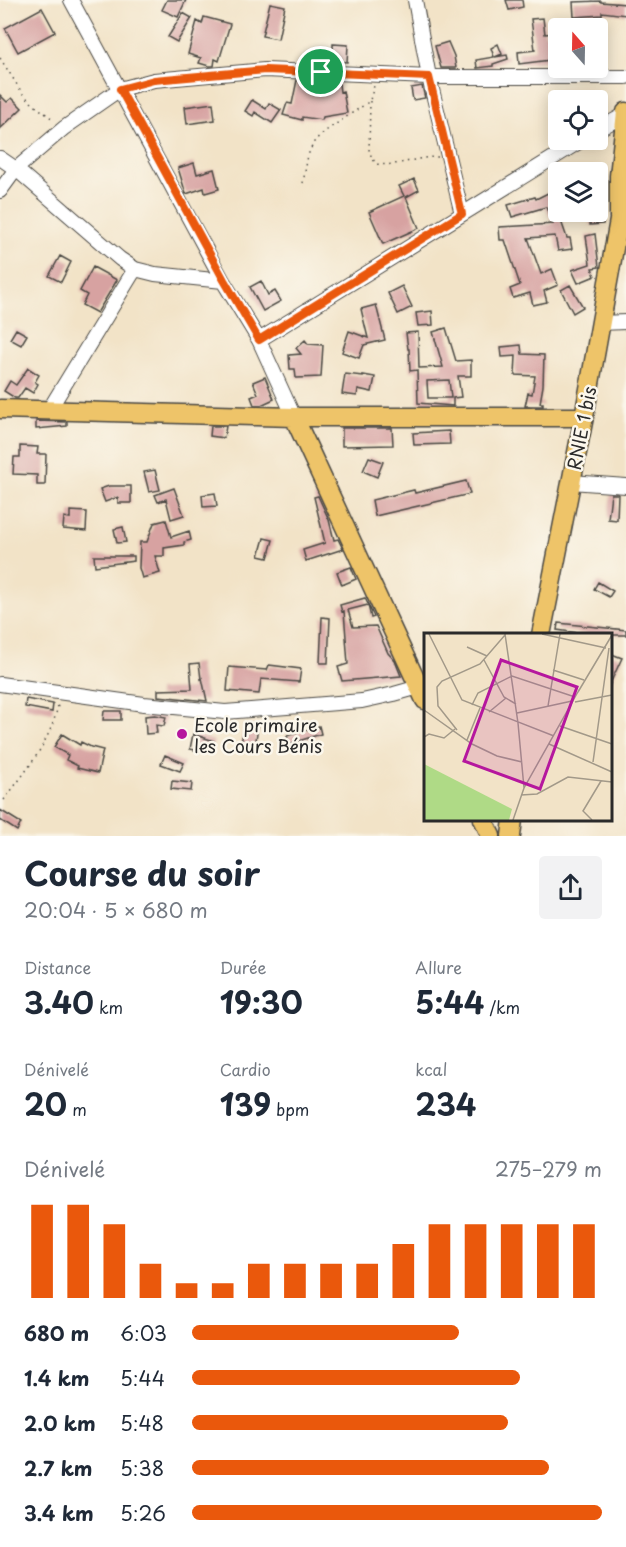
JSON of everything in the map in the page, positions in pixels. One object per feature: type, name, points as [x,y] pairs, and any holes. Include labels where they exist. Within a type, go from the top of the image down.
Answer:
[{"type":"main road","name":"RNIE 1 bis","points":[[541,633],[623,212],[618,191],[626,113]]},
{"type":"main road","points":[[0,409],[294,417],[584,417]]},
{"type":"main road","points":[[294,417],[422,693]]},
{"type":"main road","points":[[484,821],[491,836]]},
{"type":"main road","points":[[511,836],[513,821]]},
{"type":"street","points":[[71,0],[259,340],[294,417]]},
{"type":"street","points":[[415,0],[429,77],[462,214]]},
{"type":"street","points":[[0,191],[16,169],[64,128],[120,89],[154,80],[265,70],[429,77],[626,77]]},
{"type":"street","points":[[608,124],[626,113]]},
{"type":"street","points":[[259,340],[566,150]]},
{"type":"street","points":[[0,158],[16,169],[120,260],[135,269],[155,274],[224,280]]},
{"type":"street","points":[[49,410],[135,269]]},
{"type":"street","points":[[600,322],[626,322]]},
{"type":"street","points":[[571,482],[626,486]]},
{"type":"street","points":[[0,684],[225,712],[362,701],[394,694],[422,693]]},
{"type":"path","points":[[0,58],[17,86],[33,104],[64,128]]},
{"type":"path","points":[[377,74],[370,100],[369,152],[376,164],[400,164],[421,158],[437,158],[447,155]]},
{"type":"path","points":[[303,183],[308,155],[315,140],[358,111],[370,100]]},
{"type":"path","points":[[4,800],[36,757],[51,730],[61,693]]},
{"type":"building","points":[[167,0],[186,0],[178,17],[162,10]]},
{"type":"building","points":[[506,0],[522,0],[523,7],[509,10]]},
{"type":"building","points":[[601,1],[626,4],[626,15],[602,12],[602,15],[574,17],[573,2]]},
{"type":"building","points":[[270,3],[285,6],[278,39],[262,36]]},
{"type":"building","points":[[42,8],[55,32],[18,52],[5,28]]},
{"type":"building","points":[[183,13],[192,18],[177,42],[168,37]]},
{"type":"building","points":[[204,17],[230,24],[219,61],[215,59],[214,66],[199,63],[201,58],[188,54],[197,21],[202,24]]},
{"type":"building","points":[[543,18],[545,34],[548,34],[548,60],[519,64],[518,52],[535,50],[531,19]]},
{"type":"building","points":[[448,42],[456,68],[441,68],[435,46]]},
{"type":"building","points":[[333,44],[348,45],[347,62],[333,61]]},
{"type":"building","points":[[498,44],[502,54],[495,57],[507,55],[508,59],[493,64],[493,66],[477,68],[476,60],[494,57],[491,48]]},
{"type":"building","points":[[297,80],[336,82],[339,84],[340,92],[343,91],[347,113],[323,117],[322,120],[302,117],[302,120],[283,115],[287,103],[292,104]]},
{"type":"building","points":[[422,86],[425,98],[413,100],[411,88]]},
{"type":"building","points":[[0,95],[7,102],[12,98],[22,108],[0,129]]},
{"type":"building","points":[[252,100],[266,109],[269,103],[281,110],[272,123],[255,112],[253,116],[245,111]]},
{"type":"building","points":[[213,103],[215,120],[187,124],[185,107]]},
{"type":"building","points":[[194,163],[197,174],[214,169],[219,189],[205,193],[204,188],[186,194],[178,168]]},
{"type":"building","points":[[414,179],[419,190],[406,197],[419,228],[383,244],[369,212],[404,196],[399,186]]},
{"type":"building","points":[[548,193],[548,212],[546,207],[512,217],[508,205],[535,197],[536,199]]},
{"type":"building","points":[[552,222],[561,222],[567,238],[570,238],[572,249],[558,251],[555,236],[528,238],[541,274],[552,269],[558,285],[544,291],[547,302],[533,305],[530,293],[513,298],[510,289],[520,285],[505,240],[500,240],[499,227],[553,224]]},
{"type":"building","points":[[590,222],[603,222],[603,224],[590,225]]},
{"type":"building","points":[[595,234],[599,267],[592,268],[595,276],[578,283],[572,270],[590,264],[586,236]]},
{"type":"building","points":[[60,256],[71,262],[61,282],[49,276]]},
{"type":"building","points":[[93,267],[117,280],[97,313],[82,305],[87,295],[80,291]]},
{"type":"building","points":[[261,281],[268,295],[275,291],[281,301],[263,311],[250,287]]},
{"type":"building","points":[[570,285],[583,307],[573,313],[561,290]]},
{"type":"building","points":[[402,286],[412,307],[398,314],[388,293]]},
{"type":"building","points":[[376,305],[385,340],[364,345],[359,358],[342,352],[349,331],[368,338],[361,309]]},
{"type":"building","points":[[432,311],[433,325],[418,326],[416,313]]},
{"type":"building","points":[[446,328],[456,361],[471,360],[471,376],[458,376],[461,397],[453,398],[453,406],[418,403],[417,370],[410,371],[406,333],[418,332],[419,368],[443,367],[433,332]],"holes":[[[449,380],[451,398],[428,398],[427,381]]]},
{"type":"building","points":[[16,329],[27,335],[21,345],[10,339]]},
{"type":"building","points":[[305,340],[308,344],[323,345],[321,377],[296,378],[295,369],[290,369],[289,355],[301,354],[296,348]]},
{"type":"building","points":[[521,345],[522,354],[544,355],[540,403],[543,403],[543,406],[525,406],[528,393],[532,394],[535,376],[515,375],[516,356],[502,357],[501,347]]},
{"type":"building","points":[[28,368],[39,375],[35,382],[38,384],[33,393],[25,388],[18,398],[15,398],[4,391],[10,381],[16,385]]},
{"type":"building","points":[[345,374],[375,377],[372,392],[358,389],[357,396],[342,394]]},
{"type":"building","points":[[265,377],[274,399],[261,405],[254,405],[251,397],[258,394],[253,382]]},
{"type":"building","points":[[36,421],[67,422],[67,426],[36,429]]},
{"type":"building","points":[[211,426],[226,426],[224,438],[210,436]]},
{"type":"building","points":[[342,428],[392,428],[393,445],[342,446]]},
{"type":"building","points":[[449,431],[450,444],[414,445],[413,433]]},
{"type":"building","points":[[20,446],[38,447],[37,454],[46,454],[45,485],[37,485],[37,475],[13,474],[14,457],[20,457]]},
{"type":"building","points":[[369,457],[383,462],[377,477],[363,471]]},
{"type":"building","points":[[155,470],[160,490],[149,492],[144,472]]},
{"type":"building","points":[[466,481],[470,494],[375,516],[372,500]]},
{"type":"building","points":[[109,486],[131,486],[131,503],[118,503],[118,497],[105,502],[100,489]]},
{"type":"building","points":[[174,488],[184,515],[171,519],[166,499],[158,502],[155,495]]},
{"type":"building","points":[[215,493],[217,506],[203,507],[202,495]]},
{"type":"building","points":[[611,494],[618,494],[617,520],[608,519]]},
{"type":"building","points":[[318,496],[329,520],[334,540],[338,539],[343,549],[306,561],[303,550],[325,543],[314,497]]},
{"type":"building","points":[[70,511],[87,512],[86,531],[63,529],[64,517],[70,518]]},
{"type":"building","points":[[166,520],[171,537],[189,531],[191,540],[184,542],[184,545],[164,548],[164,556],[155,556],[160,573],[142,578],[139,568],[140,542],[147,542],[154,523]]},
{"type":"building","points":[[123,527],[126,542],[117,543],[114,529]]},
{"type":"building","points":[[264,538],[273,540],[268,558],[259,556]]},
{"type":"building","points":[[94,556],[134,556],[134,561],[95,566]]},
{"type":"building","points":[[351,567],[356,579],[342,585],[337,572]]},
{"type":"building","points":[[598,582],[613,591],[609,597],[594,589]]},
{"type":"building","points":[[365,598],[374,617],[371,618],[368,605],[348,610],[353,627],[376,626],[401,676],[342,681],[338,667],[348,664],[344,611],[342,612],[340,605]]},
{"type":"building","points":[[322,617],[330,618],[328,663],[320,663]]},
{"type":"building","points":[[558,623],[626,630],[626,635],[578,633],[557,630]]},
{"type":"building","points":[[611,654],[622,658],[611,682]]},
{"type":"building","points":[[199,663],[207,701],[158,696],[158,690],[192,689],[190,664]]},
{"type":"building","points":[[269,665],[301,669],[299,682],[261,679],[259,694],[227,691],[229,667],[267,670]]},
{"type":"building","points":[[26,699],[53,704],[52,712],[25,707]]},
{"type":"building","points":[[104,711],[121,711],[121,720],[103,720]]},
{"type":"building","points":[[145,716],[166,717],[164,726],[156,725],[157,733],[146,734]]},
{"type":"building","points":[[244,725],[258,726],[255,747],[241,745]]},
{"type":"building","points":[[319,726],[321,734],[289,744],[287,736]]},
{"type":"building","points":[[62,734],[80,745],[81,742],[103,750],[98,773],[77,768],[78,766],[66,760],[68,755],[54,747]]},
{"type":"building","points":[[193,734],[214,741],[211,749],[201,746],[200,751],[190,749]]},
{"type":"building","points":[[165,755],[184,763],[180,771],[161,764]]},
{"type":"building","points":[[172,781],[192,783],[191,791],[171,789]]},
{"type":"building","points":[[0,810],[21,823],[17,831],[0,820]]},
{"type":"place","name":"Ecole primaire les Cours Bénis","points":[[182,734]]},
{"type":"route","points":[[265,70],[321,72],[429,77],[462,214],[259,340],[120,89],[154,80],[265,70]]}]
